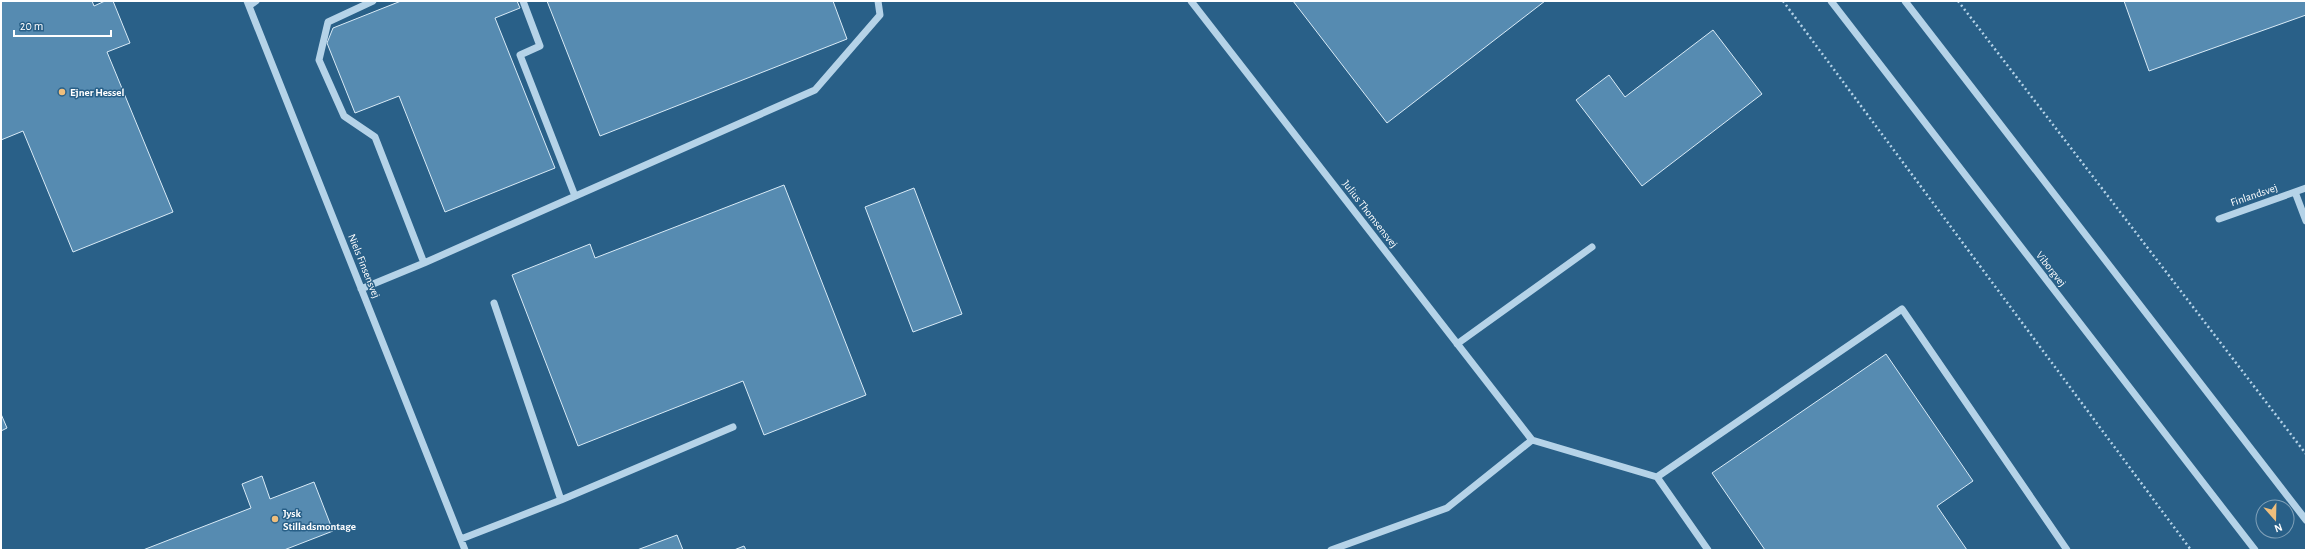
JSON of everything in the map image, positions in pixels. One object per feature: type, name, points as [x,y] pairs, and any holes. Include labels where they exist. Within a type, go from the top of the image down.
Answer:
[{"type":"street","points":[[248,3],[256,1]]},
{"type":"street","points":[[373,1],[328,22],[319,60],[344,116],[375,137],[424,263]]},
{"type":"street","points":[[523,1],[540,46],[520,55],[575,196]]},
{"type":"street","points":[[361,289],[424,263],[815,90],[880,15],[878,1]]},
{"type":"street","name":"Julius Thomsensvej","points":[[1191,1],[1532,440]]},
{"type":"street","name":"Viborgvej","points":[[1830,1],[2255,550]]},
{"type":"street","points":[[1905,1],[2306,520]]},
{"type":"street","name":"Niels Finsensvej","points":[[248,3],[465,550]]},
{"type":"street","name":"Finlandsvej","points":[[2219,219],[2306,188]]},
{"type":"street","name":"Finlandsvej","points":[[2295,192],[2306,221]]},
{"type":"street","points":[[1457,344],[1592,247]]},
{"type":"street","points":[[494,303],[560,500]]},
{"type":"street","points":[[1657,476],[1902,309],[2067,550]]},
{"type":"street","points":[[461,539],[560,500],[734,427]]},
{"type":"street","points":[[1331,550],[1447,508],[1532,440],[1657,476],[1708,550]]},
{"type":"path","points":[[1783,1],[2191,550]]},
{"type":"path","points":[[1958,1],[2306,454]]},
{"type":"building","name":"Ejner Hessel","points":[[1,1],[92,1],[94,6],[105,1],[113,1],[130,43],[107,52],[173,212],[73,252],[23,131],[1,140]]},
{"type":"building","points":[[401,1],[517,1],[520,8],[495,18],[555,168],[445,212],[399,96],[355,113],[327,43],[333,28]]},
{"type":"building","points":[[547,1],[833,1],[847,39],[600,136]]},
{"type":"building","points":[[1293,1],[1545,1],[1387,123]]},
{"type":"building","points":[[2124,1],[2306,1],[2306,15],[2149,71]]},
{"type":"building","points":[[1713,30],[1762,94],[1642,186],[1576,100],[1609,75],[1625,97]]},
{"type":"building","points":[[784,185],[866,395],[764,435],[743,381],[578,446],[512,275],[590,244],[595,258]]},
{"type":"building","points":[[914,188],[962,314],[913,332],[865,207]]},
{"type":"building","points":[[1886,354],[1973,481],[1937,506],[1967,550],[1765,550],[1712,473]]},
{"type":"building","points":[[1,414],[7,428],[1,431]]},
{"type":"building","name":"Jysk Stilladsmontage","points":[[262,476],[270,499],[314,482],[333,531],[284,550],[143,550],[251,508],[242,484]]},
{"type":"building","points":[[677,535],[683,550],[637,550]]},
{"type":"building","points":[[744,546],[746,550],[734,550]]},
{"type":"place","name":"Ejner Hessel","points":[[62,92]]},
{"type":"place","name":"Jysk Stilladsmontage","points":[[275,519]]}]
